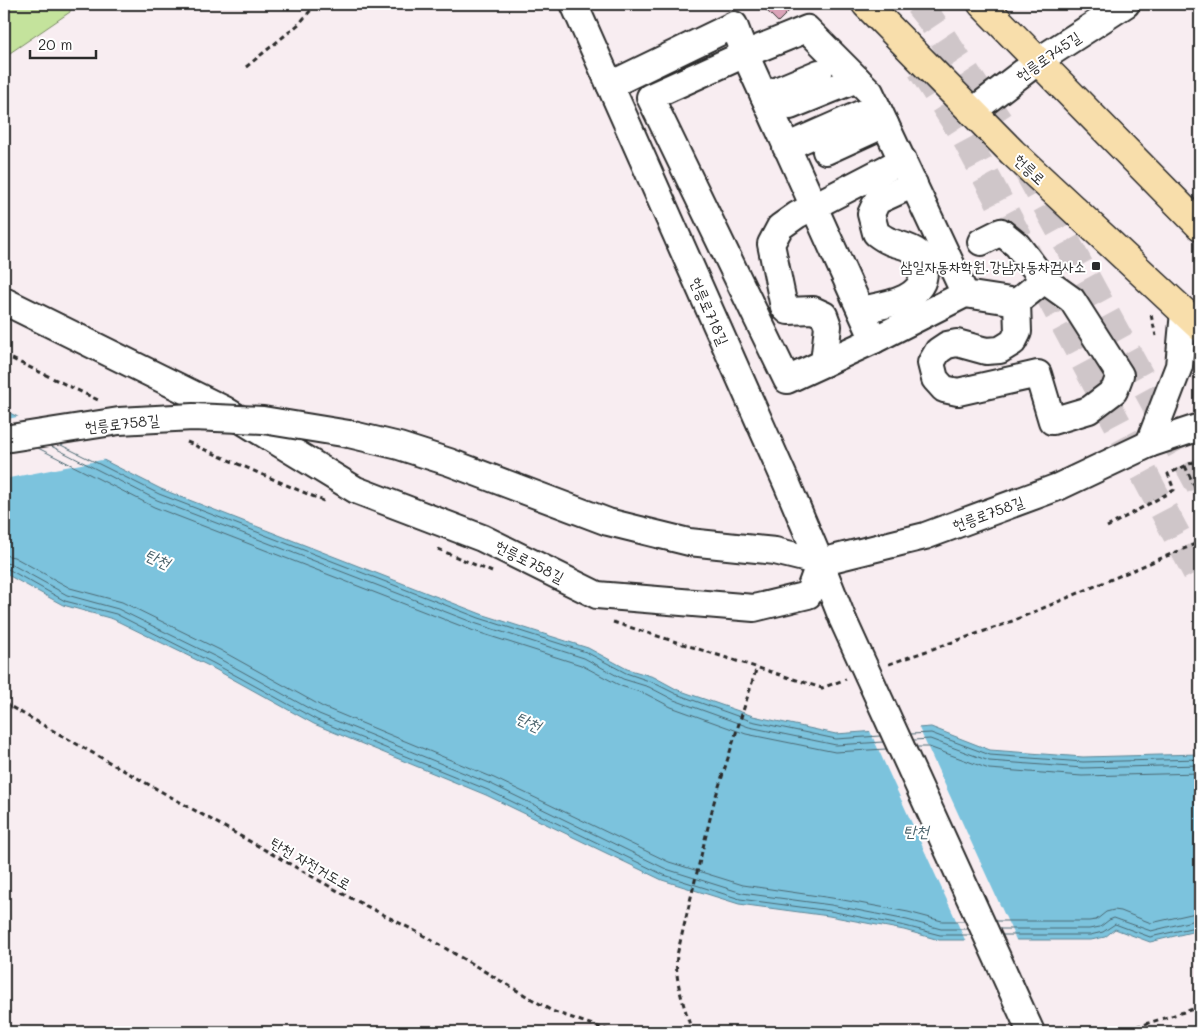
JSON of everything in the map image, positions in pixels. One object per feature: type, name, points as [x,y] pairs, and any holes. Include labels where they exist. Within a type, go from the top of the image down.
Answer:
[{"type":"main road","name":"헌릉로","points":[[866,4],[1012,152],[1192,320]]},
{"type":"main road","points":[[982,4],[1200,226]]},
{"type":"street","name":"헌릉로718길","points":[[574,4],[820,562],[843,620],[1031,1032]]},
{"type":"street","name":"헌릉로745길","points":[[973,111],[1038,61],[1126,4]]},
{"type":"street","points":[[610,85],[734,25],[786,147],[874,340]]},
{"type":"street","points":[[829,112],[870,92],[806,29],[650,97],[787,380],[874,340],[965,294],[1017,302],[1044,280]]},
{"type":"street","points":[[786,147],[829,112],[857,79]]},
{"type":"street","points":[[764,96],[829,112],[903,160],[965,294]]},
{"type":"street","points":[[824,363],[828,326],[824,316],[813,310],[788,311],[784,307],[771,244],[780,227],[797,215],[903,160]]},
{"type":"street","points":[[861,310],[902,300],[917,290],[924,279],[924,264],[918,254],[876,233],[871,214],[877,201],[914,184]]},
{"type":"street","points":[[981,242],[1001,232],[1017,245],[1044,280],[1072,300],[1120,375],[1114,391],[1089,410],[1052,421],[1038,374],[958,392],[944,389],[934,380],[931,363],[938,351],[947,345],[958,342],[986,351],[1000,350],[1013,342],[1018,332],[1017,302]]},
{"type":"street","name":"헌릉로758길","points":[[4,301],[226,410],[356,490],[482,538],[596,595],[754,608],[808,595],[820,562]]},
{"type":"street","points":[[1149,444],[1179,366],[1192,320]]},
{"type":"street","name":"헌릉로758길","points":[[4,439],[119,421],[193,418],[263,420],[349,434],[399,446],[449,462],[608,522],[689,542],[774,551],[820,562],[925,536],[1058,487],[1149,444],[1200,427]]},
{"type":"path","points":[[246,67],[299,24],[316,4]]},
{"type":"path","points":[[4,356],[100,401]]},
{"type":"path","points":[[180,439],[335,506]]},
{"type":"path","points":[[1107,527],[1174,490],[1168,474],[1200,459]]},
{"type":"path","points":[[1185,466],[1200,498]]},
{"type":"path","points":[[886,665],[1005,624],[1200,542]]},
{"type":"path","points":[[435,548],[499,575]]},
{"type":"path","points":[[608,620],[822,688],[850,678]]},
{"type":"path","points":[[692,1032],[677,981],[675,970],[676,955],[714,802],[757,667]]},
{"type":"path","name":"탄천 자전거도로","points":[[4,703],[345,895],[421,934],[552,1011],[612,1032]]},
{"type":"path","points":[[1119,1032],[1200,1007]]},
{"type":"green space","points":[[4,4],[70,4],[70,12],[4,57]]},
{"type":"water","name":"탄천","points":[[4,410],[161,489],[481,614],[588,648],[627,669],[654,677],[678,690],[753,716],[836,734],[931,727],[990,750],[1083,757],[1200,754],[1200,930],[1150,942],[1115,929],[1105,937],[1091,940],[939,940],[904,930],[829,916],[739,904],[662,880],[486,795],[314,724],[211,667],[113,619],[63,605],[4,573]]},
{"type":"pier","points":[[21,416],[107,459],[4,479],[4,420]]},
{"type":"pier","points":[[918,726],[1017,942],[966,942],[869,729]]},
{"type":"building","points":[[760,4],[796,4],[778,22]]},
{"type":"tunnel","points":[[918,4],[999,122]]},
{"type":"tunnel","points":[[921,69],[965,137],[1200,579]]},
{"type":"tunnel","points":[[1026,168],[1200,486]]},
{"type":"place","name":"삼일자동차학원.강남자동차검사소","points":[[1096,266]]}]
